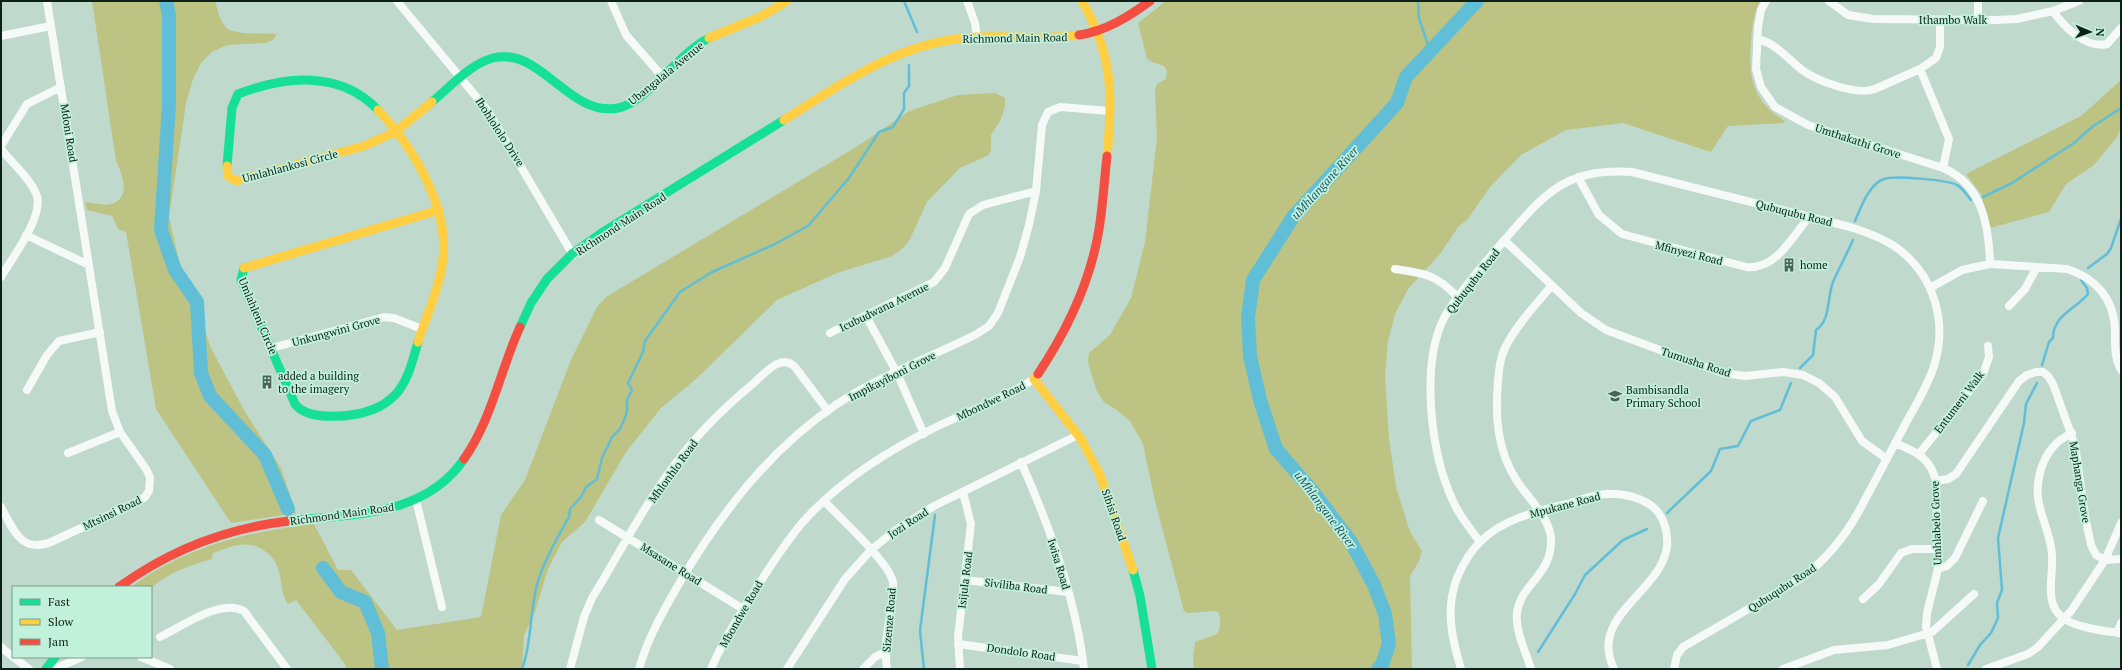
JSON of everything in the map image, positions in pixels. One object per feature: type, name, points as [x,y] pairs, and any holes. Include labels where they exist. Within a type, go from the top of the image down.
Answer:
[{"type":"street","name":"Mdoni Road","points":[[47,1],[89,265]]},
{"type":"street","name":"Ibohlololo Drive","points":[[397,1],[488,111],[573,255]]},
{"type":"street","points":[[611,1],[626,35],[662,75]]},
{"type":"street","name":"Ubangalala Avenue","points":[[461,77],[484,61],[493,58],[510,57],[519,59],[538,69],[585,104],[608,110],[629,104],[705,40],[762,16],[787,1]]},
{"type":"street","points":[[968,1],[975,23],[977,37]]},
{"type":"street","name":"Mbondwe Road","points":[[711,669],[743,609],[789,540],[824,501],[863,470],[924,434],[1002,397],[1034,379],[1051,354],[1089,268],[1096,244],[1101,217],[1110,111],[1110,77],[1106,57],[1097,32],[1082,1]]},
{"type":"street","name":"Richmond Main Road","points":[[120,586],[144,569],[174,553],[233,530],[275,522],[366,513],[392,508],[416,500],[447,480],[465,461],[484,423],[512,347],[530,306],[548,278],[573,255],[602,234],[885,59],[903,52],[940,42],[977,37],[1075,38],[1097,32],[1129,17],[1150,1]]},
{"type":"street","name":"Umthakathi Grove","points":[[1766,1],[1759,19],[1756,61],[1758,80],[1765,95],[1781,112],[1808,125],[1943,168],[1964,179],[1977,198],[1989,248],[1990,264]]},
{"type":"street","name":"Ithambo Walk","points":[[1829,1],[1848,15],[1879,20],[2018,19],[2053,11],[2061,4],[2079,1]]},
{"type":"street","points":[[1978,1],[1978,20]]},
{"type":"street","points":[[2053,11],[2065,26],[2095,45],[2107,44],[2121,28]]},
{"type":"street","points":[[1757,39],[1770,44],[1808,73],[1855,91],[1870,91],[1920,69],[1938,56],[1940,42],[1940,20]]},
{"type":"street","points":[[1,36],[51,26]]},
{"type":"street","points":[[1920,69],[1949,139],[1943,168]]},
{"type":"street","name":"Umlahlankosi Circle","points":[[395,132],[370,101],[339,85],[314,79],[281,81],[241,93],[236,97],[232,108],[227,172],[231,178],[240,181],[364,146],[395,132],[461,77]]},
{"type":"street","points":[[1,146],[27,104],[61,87]]},
{"type":"street","name":"Impikayiboni Grove","points":[[639,669],[644,652],[657,622],[685,573],[732,504],[755,474],[787,443],[828,411],[863,389],[975,335],[984,330],[993,320],[1020,257],[1029,225],[1036,192],[1042,125],[1048,112],[1060,107],[1110,111]]},
{"type":"street","name":"Umlahleni Circle","points":[[395,132],[412,155],[426,180],[439,210],[444,240],[442,269],[436,294],[422,329],[408,372],[397,394],[380,408],[358,414],[307,414],[298,411],[272,348],[240,280],[242,268],[439,210]]},
{"type":"street","points":[[1,149],[33,188],[37,196],[38,211],[26,235],[1,277]]},
{"type":"street","name":"Qubuqubu Road","points":[[1480,542],[1460,515],[1447,488],[1437,452],[1431,419],[1431,390],[1436,342],[1445,318],[1458,298],[1504,240],[1545,196],[1564,183],[1578,177],[1603,171],[1632,172],[1863,231],[1890,243],[1914,263],[1930,288],[1936,302],[1940,320],[1938,346],[1935,365],[1929,380],[1852,525],[1817,566],[1787,587],[1683,647],[1677,655],[1674,669]]},
{"type":"street","name":"Mfinyezi Road","points":[[1578,177],[1599,215],[1622,234],[1746,267],[1761,266],[1772,260],[1809,217]]},
{"type":"street","name":"Icubudwana Avenue","points":[[830,333],[927,286],[938,278],[945,268],[962,226],[973,211],[983,206],[1036,192]]},
{"type":"street","points":[[26,235],[89,265]]},
{"type":"street","name":"Tumusha Road","points":[[1504,240],[1551,286],[1590,320],[1606,330],[1711,369],[1729,374],[1745,376],[1784,372],[1803,375],[1814,381],[1835,397],[1862,441],[1887,459]]},
{"type":"street","points":[[1930,288],[1962,270],[1990,264],[2067,269],[2077,272],[2100,288],[2113,311],[2116,355],[2121,370]]},
{"type":"street","name":"Mtsinsi Road","points":[[1,507],[20,539],[28,543],[39,545],[51,542],[137,502],[149,491],[150,477],[120,432],[112,411],[89,265]]},
{"type":"street","points":[[2009,306],[2025,290],[2037,267]]},
{"type":"street","points":[[1395,269],[1431,275],[1450,288],[1458,298]]},
{"type":"street","points":[[1531,669],[1518,627],[1517,613],[1524,595],[1541,574],[1549,558],[1551,543],[1549,529],[1538,511],[1515,480],[1502,448],[1497,420],[1497,392],[1500,365],[1505,348],[1516,329],[1551,286]]},
{"type":"street","points":[[866,316],[897,373],[924,434]]},
{"type":"street","name":"Unkungwini Grove","points":[[272,348],[384,317],[394,318],[422,329]]},
{"type":"street","points":[[27,390],[47,355],[59,341],[100,332]]},
{"type":"street","name":"Entumeni Walk","points":[[1919,454],[1982,374],[1989,357],[1988,346]]},
{"type":"street","name":"Mhlonhlo Road","points":[[570,669],[587,608],[628,537],[665,477],[690,445],[730,402],[778,364],[787,362],[792,365],[828,411]]},
{"type":"street","name":"Maphanga Grove","points":[[1936,481],[1948,479],[1956,474],[2013,387],[2027,375],[2036,372],[2043,372],[2048,376],[2072,433],[2091,545],[2096,555],[2105,560]]},
{"type":"street","name":"Sibisi Road","points":[[1034,379],[1078,435],[1100,475],[1131,564],[1143,612],[1152,669]]},
{"type":"street","points":[[68,453],[120,432]]},
{"type":"street","points":[[2072,433],[2056,443],[2048,452],[2037,489],[2039,507],[2052,550],[2051,594],[2057,612],[2063,619],[2097,631],[2119,633],[2121,623]]},
{"type":"street","name":"Jozi Road","points":[[787,669],[845,580],[871,550],[893,532],[916,516],[1078,435]]},
{"type":"street","name":"Umhlabelo Grove","points":[[1895,443],[1919,454],[1932,469],[1936,481],[1938,569],[1927,613],[1926,634],[1938,669]]},
{"type":"street","name":"Iwisa Road","points":[[1022,462],[1044,516],[1068,592],[1084,665]]},
{"type":"street","name":"Isijula Road","points":[[960,669],[958,644],[971,524],[963,492]]},
{"type":"street","name":"Mpukane Road","points":[[1461,669],[1451,628],[1452,599],[1457,577],[1480,542],[1498,529],[1538,511],[1596,496],[1616,494],[1642,501],[1658,512],[1665,524],[1667,532],[1666,553],[1658,571],[1614,622],[1608,649],[1614,669]]},
{"type":"street","points":[[416,500],[442,607]]},
{"type":"street","name":"Sizenze Road","points":[[824,501],[888,568],[893,583],[885,652],[887,669]]},
{"type":"street","points":[[1938,569],[1948,566],[1955,558],[1983,501]]},
{"type":"street","name":"Msasane Road","points":[[599,520],[743,609]]},
{"type":"street","points":[[1986,669],[2028,654],[2038,647],[2079,601],[2105,560],[2121,523]]},
{"type":"street","points":[[1863,599],[1879,584],[1901,553],[1912,549],[1938,549]]},
{"type":"street","points":[[2105,560],[2121,559]]},
{"type":"street","name":"Siviliba Road","points":[[964,580],[1068,592]]},
{"type":"street","points":[[1783,669],[1834,650],[1888,645],[1926,634],[1935,630],[1974,594]]},
{"type":"street","points":[[160,637],[210,612],[225,607],[238,608],[244,611],[287,669]]},
{"type":"street","name":"Dondolo Road","points":[[958,644],[1084,665]]},
{"type":"street","points":[[1,647],[12,656]]},
{"type":"street","points":[[863,669],[875,658],[885,652]]},
{"type":"street","points":[[14,658],[29,669]]},
{"type":"street","points":[[46,669],[54,658]]},
{"type":"street","points":[[54,669],[80,658]]},
{"type":"street","points":[[144,658],[170,669]]},
{"type":"green space","points":[[92,1],[215,1],[221,20],[228,29],[244,33],[277,34],[273,40],[266,43],[227,45],[212,52],[201,63],[193,79],[186,103],[169,217],[178,257],[211,348],[245,412],[281,468],[296,513],[231,523],[156,409],[126,232],[118,229],[112,216],[87,210],[85,202],[105,205],[111,204],[121,197],[124,185],[121,172],[116,161]]},
{"type":"green space","points":[[1166,1],[1760,1],[1754,16],[1752,32],[1750,55],[1752,78],[1759,97],[1774,114],[1785,121],[1783,123],[1728,126],[1711,152],[1623,123],[1566,130],[1521,155],[1490,187],[1467,220],[1459,226],[1440,254],[1408,289],[1395,314],[1388,341],[1385,376],[1389,439],[1396,487],[1410,532],[1422,551],[1419,561],[1410,576],[1412,669],[1194,669],[1193,658],[1195,642],[1217,634],[1220,626],[1219,614],[1218,612],[1214,611],[1188,613],[1184,611],[1155,501],[1143,444],[1130,421],[1117,410],[1104,402],[1101,398],[1096,389],[1088,362],[1089,353],[1110,335],[1131,298],[1145,242],[1157,138],[1155,90],[1157,84],[1166,79],[1167,71],[1164,66],[1147,59],[1138,23]]},
{"type":"green space","points":[[2121,80],[2121,127],[2117,137],[2094,165],[2066,184],[2049,212],[1990,228],[1981,194],[1966,174],[2081,116]]},
{"type":"green space","points":[[995,93],[1005,98],[1005,107],[1000,121],[991,135],[991,150],[989,155],[960,168],[927,202],[910,239],[903,248],[892,256],[837,273],[777,300],[696,379],[661,408],[626,452],[585,522],[562,542],[548,569],[535,612],[524,635],[522,669],[347,669],[345,664],[296,600],[288,604],[285,599],[279,572],[274,560],[259,547],[252,545],[226,548],[213,553],[212,559],[171,574],[152,588],[152,586],[132,586],[174,561],[218,543],[265,531],[314,524],[338,570],[351,570],[397,630],[481,617],[501,515],[525,480],[571,360],[597,307],[606,297],[861,144],[909,111],[958,95]]},
{"type":"waterway","points":[[166,1],[169,15],[169,104],[161,230],[175,270],[197,302],[201,373],[210,396],[265,455],[288,509]]},
{"type":"waterway","points":[[904,1],[917,32]]},
{"type":"waterway","points":[[1418,1],[1419,18],[1430,51],[1424,58]]},
{"type":"waterway","name":"uMhlangane River","points":[[1378,669],[1382,665],[1389,644],[1385,614],[1374,585],[1351,542],[1310,488],[1276,449],[1260,400],[1250,356],[1248,318],[1253,280],[1293,217],[1397,103],[1406,77],[1477,1]]},
{"type":"waterway","points":[[522,669],[528,647],[534,600],[539,578],[552,547],[569,517],[570,509],[581,497],[586,487],[597,479],[602,458],[612,437],[620,429],[625,418],[627,411],[627,400],[632,390],[628,383],[643,352],[645,341],[680,292],[712,272],[773,245],[808,226],[849,178],[879,132],[893,127],[904,109],[904,93],[909,86],[909,65]]},
{"type":"waterway","points":[[1983,197],[2012,183],[2074,143],[2092,127],[2121,108]]},
{"type":"waterway","points":[[1855,221],[1870,191],[1884,179],[1898,178],[1943,181],[1957,185],[1971,200]]},
{"type":"waterway","points":[[2088,268],[2107,254],[2111,248],[2121,219]]},
{"type":"waterway","points":[[1800,368],[1813,355],[1816,330],[1821,326],[1824,320],[1833,282],[1853,240]]},
{"type":"waterway","points":[[2042,365],[2049,342],[2053,338],[2054,330],[2057,324],[2066,313],[2088,294],[2087,288],[2081,280]]},
{"type":"waterway","points":[[1667,513],[1711,471],[1720,449],[1738,446],[1751,421],[1780,410],[1791,383]]},
{"type":"waterway","points":[[1968,665],[1980,645],[1991,633],[1998,618],[1997,603],[2002,590],[1998,538],[2024,423],[2026,404],[2037,383]]},
{"type":"waterway","points":[[924,669],[920,631],[935,515]]},
{"type":"waterway","points":[[1538,652],[1575,594],[1585,575],[1623,540],[1647,529]]},
{"type":"waterway","points":[[323,568],[341,592],[365,602],[378,633],[382,669]]},
{"type":"traffic: fast","points":[[432,102],[476,65],[493,58],[510,57],[526,62],[584,102],[600,108],[618,108],[629,104],[640,97],[687,53],[698,44],[709,38]]},
{"type":"traffic: fast","points":[[227,166],[232,108],[238,94],[274,83],[311,80],[347,88],[363,97],[378,110]]},
{"type":"traffic: fast","points":[[520,327],[531,303],[547,279],[572,254],[603,232],[784,120]]},
{"type":"traffic: fast","points":[[244,268],[241,280],[295,404],[301,410],[310,414],[321,416],[344,416],[366,412],[385,403],[400,390],[410,370],[418,342]]},
{"type":"traffic: fast","points":[[289,521],[361,514],[408,502],[429,492],[448,478],[464,459]]},
{"type":"traffic: fast","points":[[1133,570],[1140,596],[1152,669]]},
{"type":"traffic: fast","points":[[46,669],[54,658]]},
{"type":"traffic: slow","points":[[709,38],[762,16],[787,1]]},
{"type":"traffic: slow","points":[[1082,1],[1100,40],[1108,76],[1110,114],[1107,156]]},
{"type":"traffic: slow","points":[[784,120],[826,93],[870,68],[915,49],[939,42],[978,37],[1065,37],[1079,35]]},
{"type":"traffic: slow","points":[[227,166],[228,176],[236,181],[364,146],[395,132],[432,102]]},
{"type":"traffic: slow","points":[[378,110],[405,143],[417,162],[436,202],[441,224],[444,245],[442,266],[435,295],[418,342]]},
{"type":"traffic: slow","points":[[244,268],[439,210]]},
{"type":"traffic: slow","points":[[1038,374],[1034,379],[1081,439],[1100,475],[1133,570]]},
{"type":"traffic: jam","points":[[1079,35],[1108,27],[1150,1]]},
{"type":"traffic: jam","points":[[1038,374],[1067,324],[1089,271],[1100,225],[1107,156]]},
{"type":"traffic: jam","points":[[464,459],[482,428],[520,327]]},
{"type":"traffic: jam","points":[[120,586],[158,562],[200,543],[243,529],[289,521]]},
{"type":"place","name":"home","points":[[1789,265]]},
{"type":"place","name":"added a building to the imagery","points":[[267,382]]},
{"type":"place","name":"Bambisandla Primary School","points":[[1615,396]]}]
